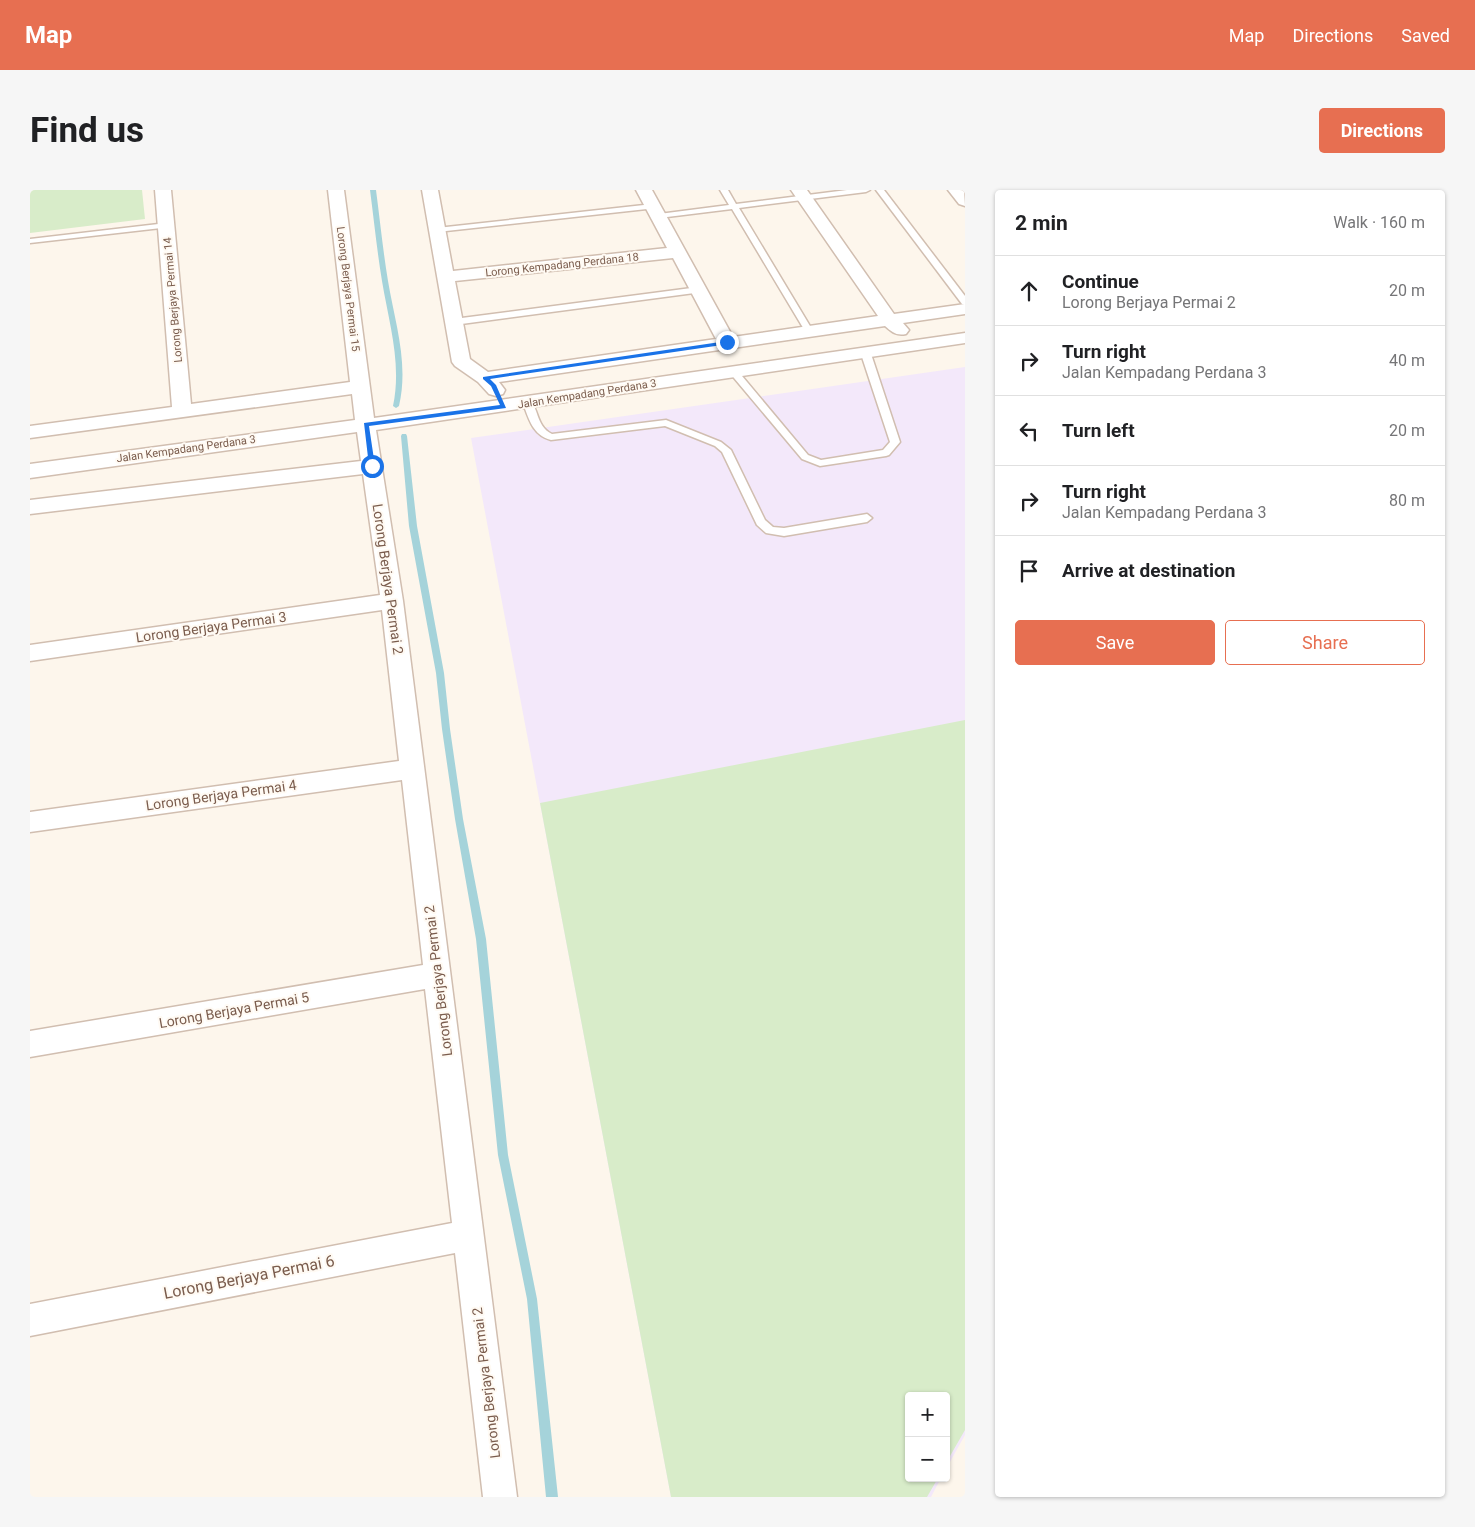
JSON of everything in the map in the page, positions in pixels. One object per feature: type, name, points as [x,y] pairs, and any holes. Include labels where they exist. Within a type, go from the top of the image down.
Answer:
[{"type":"street","name":"Lorong Berjaya Permai 14","points":[[163,190],[182,411]]},
{"type":"street","name":"Lorong Berjaya Permai 15","points":[[336,190],[366,425]]},
{"type":"street","points":[[431,190],[461,362],[489,382],[504,406]]},
{"type":"street","points":[[644,190],[727,342]]},
{"type":"street","points":[[956,190],[965,201]]},
{"type":"street","points":[[802,194],[889,320],[904,333],[924,344]]},
{"type":"street","name":"Lorong Kempadang Perdana 18","points":[[446,277],[678,252]]},
{"type":"street","points":[[489,382],[727,342],[965,309]]},
{"type":"street","name":"Jalan Kempadang Perdana 3","points":[[30,471],[528,403],[965,338]]},
{"type":"street","points":[[30,432],[360,387]]},
{"type":"street","name":"Lorong Berjaya Permai 2","points":[[366,425],[392,601],[500,1497]]},
{"type":"street","points":[[30,507],[372,466]]},
{"type":"street","name":"Lorong Berjaya Permai 3","points":[[30,653],[392,601]]},
{"type":"street","name":"Lorong Berjaya Permai 4","points":[[30,822],[412,769]]},
{"type":"street","name":"Lorong Berjaya Permai 5","points":[[30,1044],[437,975]]},
{"type":"street","name":"Lorong Berjaya Permai 6","points":[[30,1320],[468,1235]]},
{"type":"lane","points":[[724,190],[809,331]]},
{"type":"lane","points":[[437,230],[656,211],[735,207],[802,194],[866,190]]},
{"type":"lane","points":[[880,190],[965,302]]},
{"type":"lane","points":[[30,241],[167,225]]},
{"type":"lane","points":[[454,322],[699,290]]},
{"type":"lane","points":[[734,372],[805,457],[820,463],[886,453],[895,442],[866,354]]},
{"type":"lane","points":[[528,403],[540,433],[551,437],[666,423],[718,444],[726,450],[761,522],[770,530],[784,532],[867,518]]},
{"type":"shaded area","points":[[965,367],[965,1435],[950,1462],[950,1392],[905,1392],[905,1482],[939,1482],[931,1497],[671,1497],[471,438]]},
{"type":"green space","points":[[30,190],[142,190],[145,219],[30,233]]},
{"type":"green space","points":[[965,720],[965,1430],[950,1456],[950,1392],[905,1392],[905,1482],[936,1482],[927,1497],[671,1497],[540,803]]},
{"type":"waterway","points":[[373,190],[383,270],[399,360],[399,392],[396,406]]},
{"type":"waterway","points":[[404,436],[413,526],[440,673],[459,819],[481,939],[503,1155],[532,1299],[552,1497]]},
{"type":"route","points":[[372,466],[366,425],[504,406],[493,385],[485,378],[727,342]]}]
